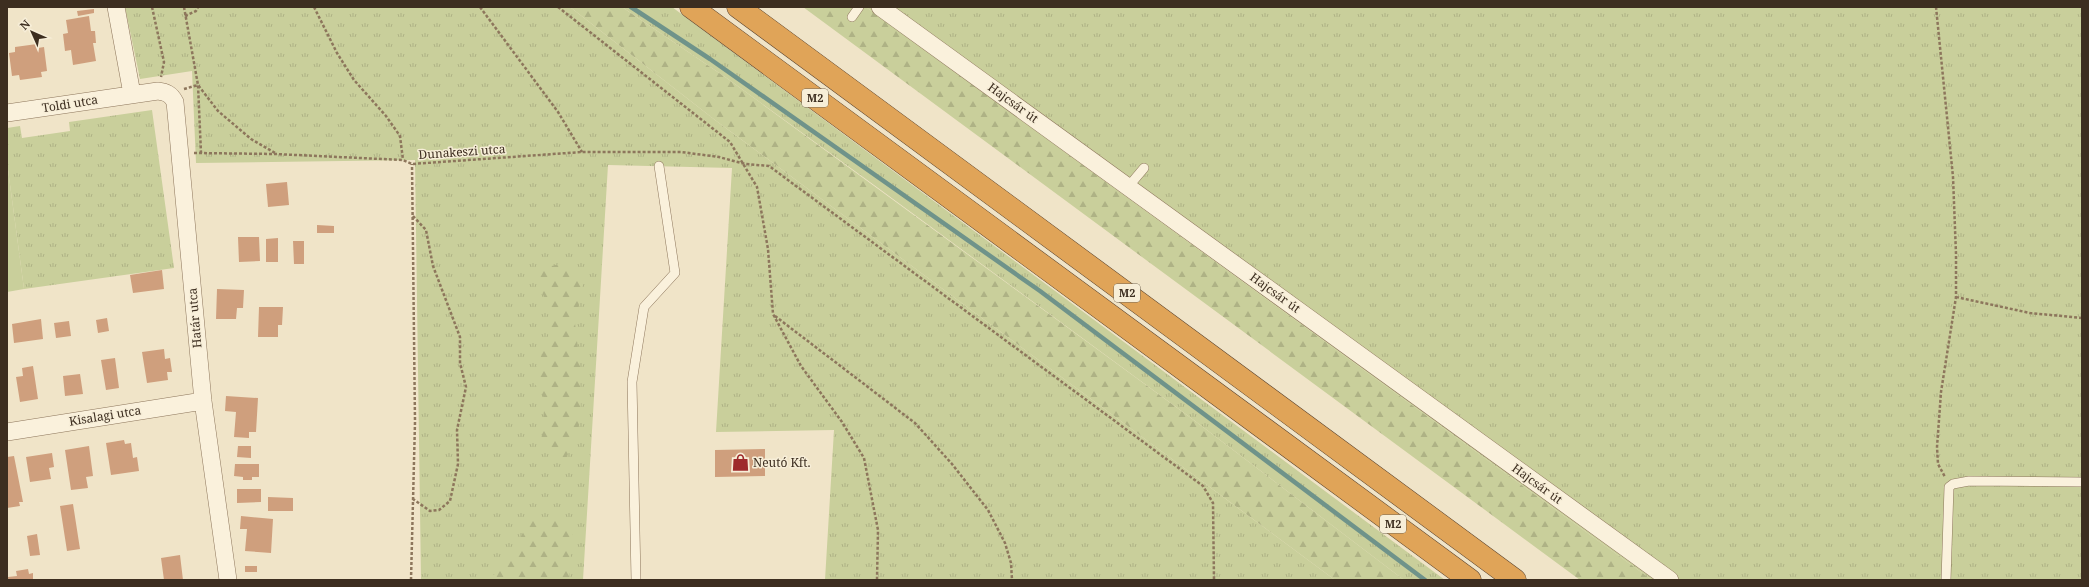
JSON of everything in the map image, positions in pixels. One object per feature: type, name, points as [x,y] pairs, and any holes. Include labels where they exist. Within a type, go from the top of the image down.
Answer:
[{"type":"highway","name":"M2","points":[[691,7],[1470,580]]},
{"type":"highway","name":"M2","points":[[738,7],[1515,580]]},
{"type":"street","points":[[116,7],[132,94],[158,91]]},
{"type":"street","name":"Hajcsár út","points":[[880,7],[1670,580]]},
{"type":"street","name":"Határ utca","points":[[158,91],[165,92],[172,97],[175,102],[203,401],[228,580]]},
{"type":"street","name":"Toldi utca","points":[[7,113],[132,94]]},
{"type":"street","name":"Kisalagi utca","points":[[7,432],[203,401]]},
{"type":"lane","points":[[852,17],[859,7]]},
{"type":"lane","points":[[636,580],[632,382],[644,308],[675,274],[659,166]]},
{"type":"lane","points":[[1128,187],[1144,168]]},
{"type":"lane","points":[[1946,580],[1949,487],[1952,484],[1969,481],[2082,482]]},
{"type":"path","points":[[152,7],[164,62],[158,91]]},
{"type":"path","points":[[184,7],[198,85],[201,153]]},
{"type":"path","points":[[185,16],[196,11],[198,7]]},
{"type":"path","points":[[314,7],[337,53],[354,80],[386,116],[400,136],[403,160]]},
{"type":"path","points":[[480,7],[558,112],[582,152]]},
{"type":"path","points":[[558,7],[730,142],[745,164],[756,187],[761,210],[768,249],[773,314],[801,366],[842,422],[864,458],[878,530],[877,580]]},
{"type":"path","points":[[1936,7],[1953,177],[1956,298],[1941,392],[1937,447],[1938,464],[1949,487]]},
{"type":"path","points":[[198,85],[218,111],[251,139],[275,154]]},
{"type":"path","name":"Dunakeszi utca","points":[[180,153],[275,154],[403,160],[412,164],[582,152],[681,152],[719,157],[745,164],[769,166],[1202,486],[1213,503],[1214,580]]},
{"type":"path","points":[[410,580],[415,422],[412,164]]},
{"type":"path","points":[[413,216],[426,230],[433,266],[460,337],[460,363],[466,387],[458,430],[458,464],[450,501],[439,510],[430,511],[413,498]]},
{"type":"path","points":[[1956,298],[2030,313],[2082,318]]},
{"type":"path","points":[[773,314],[915,422],[952,464],[988,510],[1004,543],[1011,563],[1012,580]]},
{"type":"green space","points":[[125,7],[570,7],[715,120],[1335,580],[825,580],[834,430],[716,432],[732,168],[608,165],[583,580],[421,580],[415,160],[196,163],[192,71],[140,79]]},
{"type":"green space","points":[[570,7],[622,7],[728,79],[1191,418],[1404,580],[1335,580],[715,120]]},
{"type":"green space","points":[[622,7],[672,7],[1445,580],[1404,580],[1191,418],[874,185],[728,79]]},
{"type":"green space","points":[[803,7],[866,7],[1652,580],[1580,580]]},
{"type":"green space","points":[[866,7],[2082,7],[2082,580],[1652,580]]},
{"type":"green space","points":[[152,110],[174,268],[24,289],[7,162],[7,128],[20,126],[22,138],[70,131],[69,122]]},
{"type":"green space","points":[[7,162],[24,289],[7,292]]},
{"type":"green space","points":[[568,262],[584,279],[575,323],[580,366],[581,420],[566,459],[547,453],[541,444],[545,399],[535,385],[536,367],[548,340],[549,322],[548,304],[540,289],[538,277],[543,268]]},
{"type":"green space","points":[[530,518],[564,518],[573,529],[569,580],[492,580],[498,565],[516,547]]},
{"type":"building","points":[[94,9],[94,13],[78,16],[77,11]]},
{"type":"building","points":[[89,16],[91,31],[95,31],[96,43],[93,43],[96,61],[73,65],[71,50],[65,51],[63,34],[68,33],[66,20]]},
{"type":"building","points":[[37,44],[38,48],[44,47],[47,71],[41,72],[42,77],[20,80],[19,75],[12,76],[9,53],[15,52],[15,47]]},
{"type":"building","points":[[287,182],[289,205],[268,207],[266,184]]},
{"type":"building","points":[[317,225],[334,226],[334,233],[317,233]]},
{"type":"building","points":[[238,237],[259,237],[260,261],[239,262]]},
{"type":"building","points":[[278,238],[278,262],[266,262],[266,239]]},
{"type":"building","points":[[293,241],[304,241],[304,264],[294,264]]},
{"type":"building","points":[[162,270],[164,289],[133,293],[130,275]]},
{"type":"building","points":[[217,289],[244,290],[243,308],[237,308],[236,319],[216,319]]},
{"type":"building","points":[[259,307],[283,307],[282,325],[278,325],[278,337],[258,337]]},
{"type":"building","points":[[107,318],[109,331],[98,333],[96,320]]},
{"type":"building","points":[[41,319],[43,339],[14,343],[12,324]]},
{"type":"building","points":[[69,321],[71,336],[56,338],[54,323]]},
{"type":"building","points":[[164,349],[165,359],[170,358],[172,372],[167,372],[168,380],[147,383],[142,352]]},
{"type":"building","points":[[115,358],[119,388],[106,390],[101,360]]},
{"type":"building","points":[[33,366],[38,399],[20,402],[16,377],[23,376],[22,368]]},
{"type":"building","points":[[80,374],[83,394],[65,396],[63,376]]},
{"type":"building","points":[[226,396],[258,398],[256,432],[249,432],[249,438],[234,437],[236,412],[225,411]]},
{"type":"building","points":[[124,440],[125,444],[131,443],[133,458],[137,457],[139,471],[111,475],[106,443]]},
{"type":"building","points":[[89,446],[93,476],[86,477],[88,488],[71,490],[65,450]]},
{"type":"building","points":[[238,446],[251,446],[251,458],[237,457]]},
{"type":"building","name":"Neutó Kft.","points":[[765,449],[765,476],[715,477],[715,450]]},
{"type":"building","points":[[52,453],[54,467],[49,468],[51,479],[30,482],[26,457]]},
{"type":"building","points":[[14,456],[23,502],[19,502],[20,506],[7,508],[7,457]]},
{"type":"building","points":[[235,464],[259,464],[259,477],[252,477],[252,480],[243,480],[243,477],[234,476]]},
{"type":"building","points":[[237,489],[261,489],[261,502],[237,503]]},
{"type":"building","points":[[268,497],[293,498],[293,511],[268,511]]},
{"type":"building","points":[[73,504],[80,549],[67,551],[60,506]]},
{"type":"building","points":[[241,516],[273,519],[271,553],[245,551],[247,529],[240,529]]},
{"type":"building","points":[[37,534],[40,555],[30,556],[27,536]]},
{"type":"building","points":[[180,555],[183,580],[164,580],[161,558]]},
{"type":"building","points":[[245,566],[257,566],[257,572],[245,572]]},
{"type":"building","points":[[28,569],[29,574],[33,573],[33,580],[8,580],[8,577],[17,576],[16,571]]},
{"type":"waterway","points":[[631,7],[710,59],[1040,291],[1425,580]]},
{"type":"place","name":"Neutó Kft.","points":[[740,463]]}]
